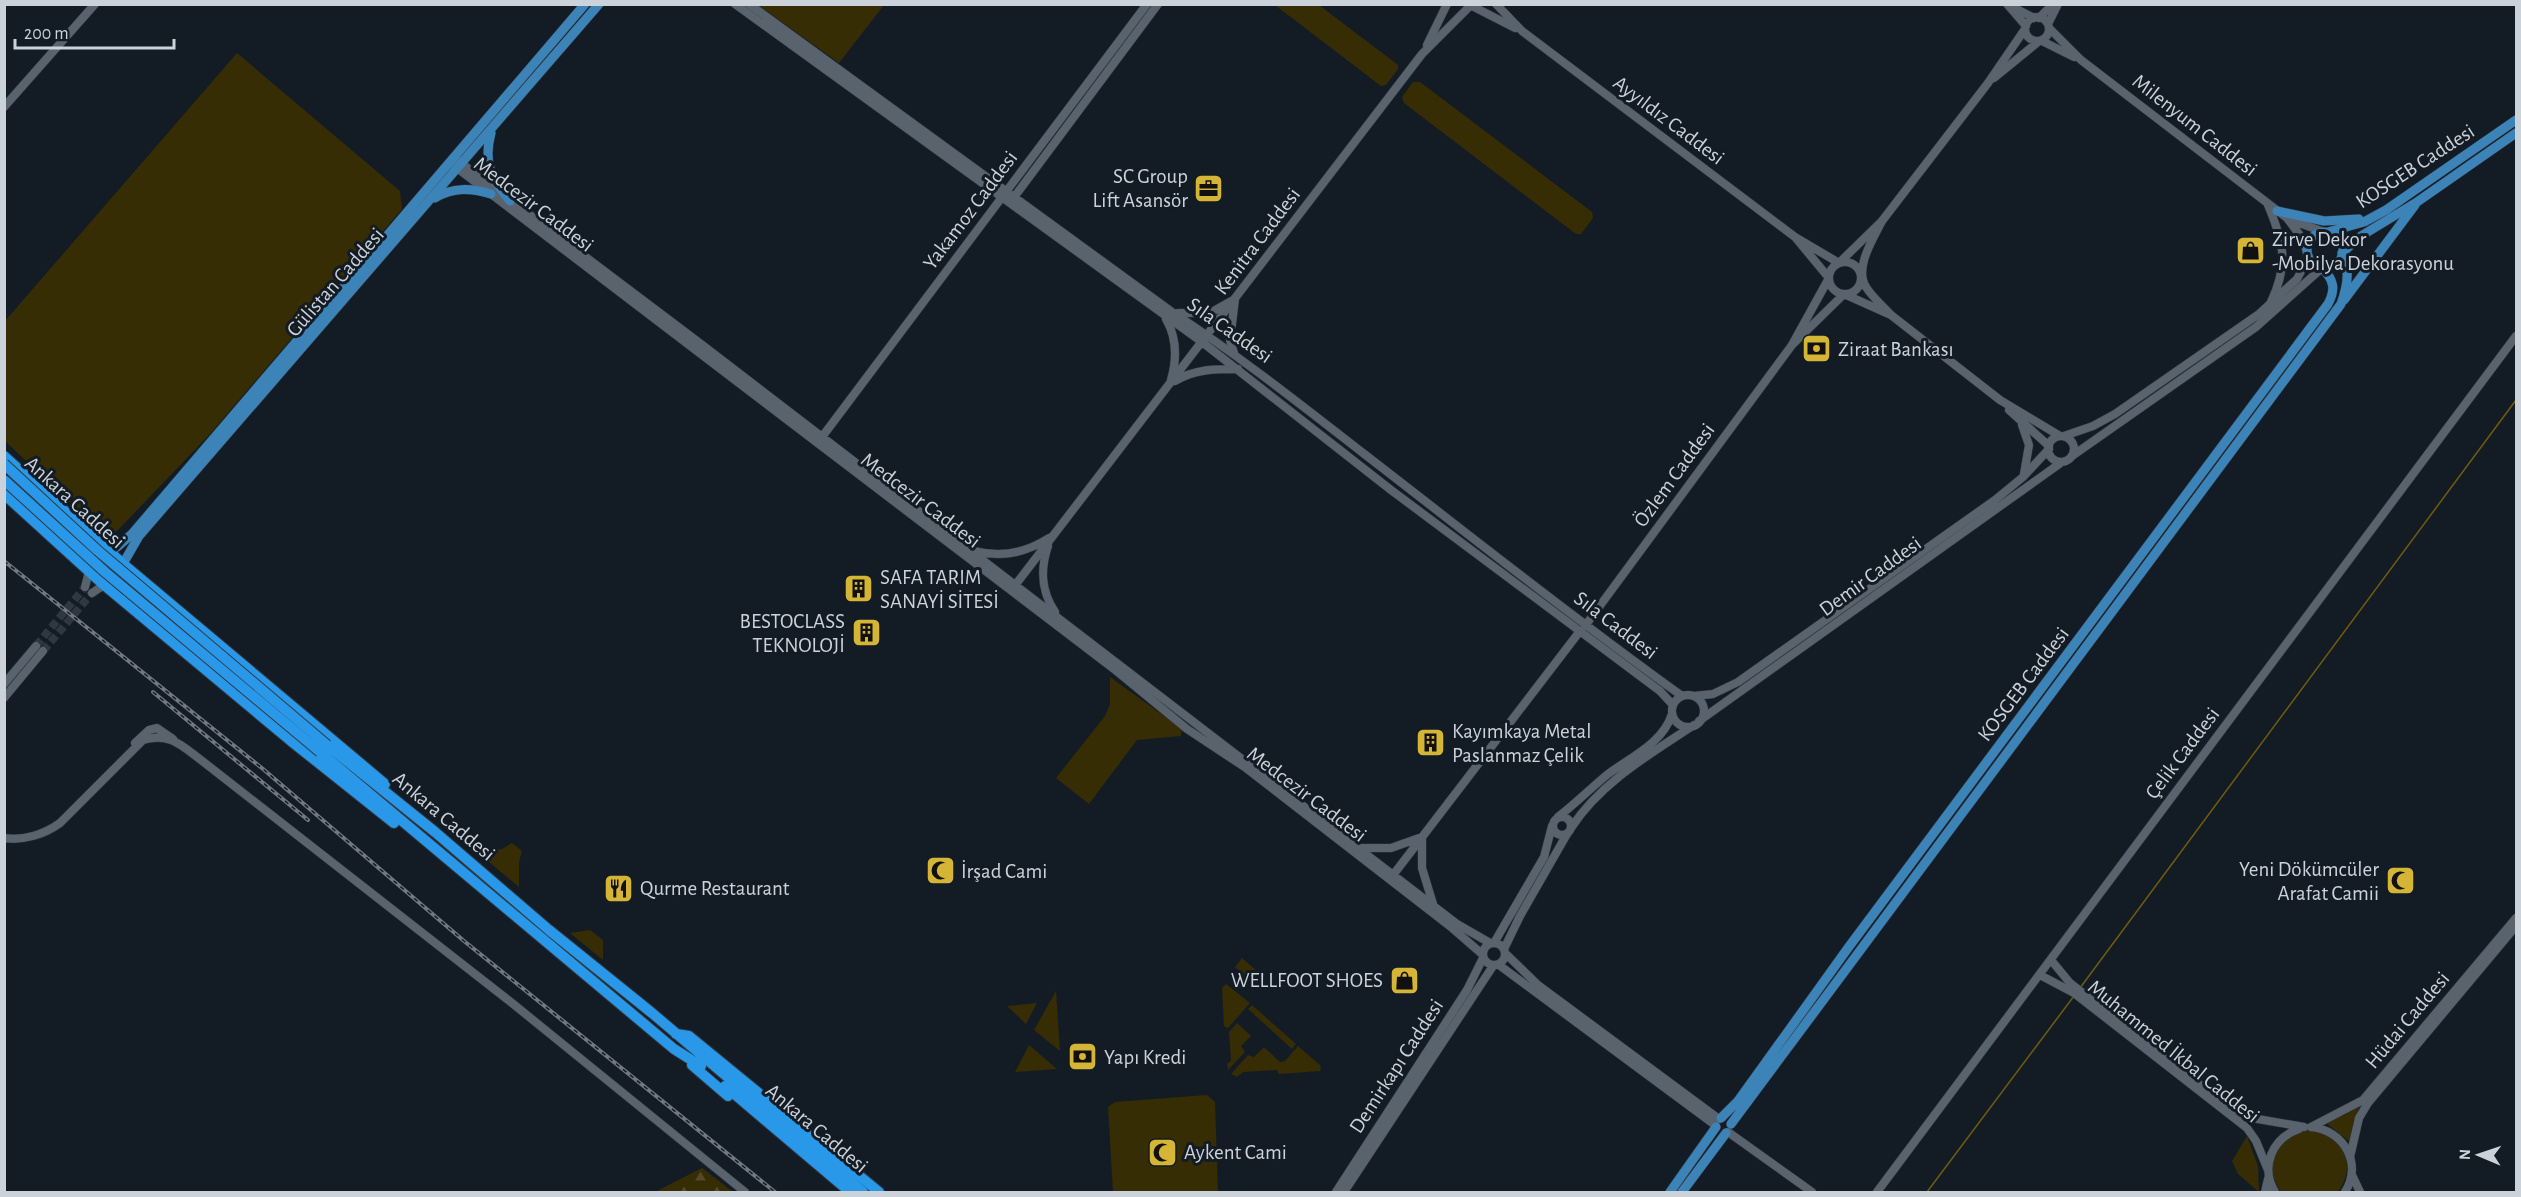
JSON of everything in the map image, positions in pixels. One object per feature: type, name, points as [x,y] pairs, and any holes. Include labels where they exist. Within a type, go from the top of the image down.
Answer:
[{"type":"highway","points":[[4,456],[122,563],[373,772],[435,832]]},
{"type":"highway","name":"Ankara Caddesi","points":[[4,464],[97,550],[462,871],[674,1049],[693,1059],[850,1192]]},
{"type":"highway","name":"Ankara Caddesi","points":[[4,480],[105,572],[323,748],[435,832],[863,1192]]},
{"type":"highway","points":[[4,494],[104,585],[319,764],[383,815],[462,871]]},
{"type":"highway","points":[[676,1034],[689,1036],[879,1192]]},
{"type":"highway","points":[[674,1049],[839,1192]]},
{"type":"main road","name":"Gülistan Caddesi","points":[[89,572],[95,558],[132,534],[456,163],[585,4]]},
{"type":"main road","name":"Gülistan Caddesi","points":[[104,585],[117,575],[139,536],[428,202],[456,163],[492,129],[599,4]]},
{"type":"main road","name":"KOSGEB Caddesi","points":[[2326,232],[2376,216],[2517,120]]},
{"type":"main road","points":[[492,129],[487,148],[489,170],[498,187],[510,201]]},
{"type":"main road","name":"KOSGEB Caddesi","points":[[2341,304],[2347,276],[2342,253],[2361,236],[2417,202],[2517,133]]},
{"type":"main road","points":[[428,202],[456,189],[477,190],[491,194]]},
{"type":"main road","name":"KOSGEB Caddesi","points":[[1682,1192],[2417,202]]},
{"type":"main road","points":[[2277,211],[2324,221],[2347,221],[2376,216]]},
{"type":"main road","points":[[2326,232],[2340,240],[2342,253],[2335,264],[2322,268],[2316,266],[2307,254],[2312,237],[2326,232]]},
{"type":"main road","name":"KOSGEB Caddesi","points":[[1670,1192],[1718,1122],[1738,1101],[1848,948],[2328,304],[2334,286],[2330,275],[2322,268]]},
{"type":"main road","points":[[1729,1119],[1728,1130],[1721,1133],[1718,1122],[1729,1119]]},
{"type":"street","points":[[4,107],[95,4]]},
{"type":"street","points":[[735,4],[1009,204],[1168,313],[1391,490],[1582,628],[1660,691],[1673,705]]},
{"type":"street","name":"Sıla Caddesi","points":[[749,4],[1007,190],[1168,313],[1208,335],[1234,353],[1442,512],[1582,628],[1682,696]]},
{"type":"street","name":"Yakamoz Caddesi","points":[[822,437],[1147,4]]},
{"type":"street","name":"Yakamoz Caddesi","points":[[1009,204],[1158,4]]},
{"type":"street","points":[[1422,54],[1447,4]]},
{"type":"street","name":"Ayyıldız Caddesi","points":[[1460,4],[1474,6],[1522,31]]},
{"type":"street","name":"Ayyıldız Caddesi","points":[[1496,4],[1522,31],[1795,237],[1839,263]]},
{"type":"street","points":[[2008,4],[2049,26],[2081,60]]},
{"type":"street","points":[[2008,4],[2026,28],[2028,37],[2081,60]]},
{"type":"street","points":[[1891,315],[1832,288],[1829,278],[1832,269],[1882,222],[1988,83],[2026,28],[2053,4]]},
{"type":"street","points":[[1988,83],[2048,36],[2049,26],[2058,4]]},
{"type":"street","points":[[1422,54],[1474,6]]},
{"type":"street","name":"Kenitra Caddesi","points":[[1013,588],[1422,54]]},
{"type":"street","name":"Milenyum Caddesi","points":[[2081,60],[2267,204],[2287,218],[2308,228],[2326,232]]},
{"type":"street","name":"Medcezir Caddesi","points":[[456,163],[491,194],[1013,588],[1188,729],[1246,768],[1391,877],[1465,929],[1492,943]]},
{"type":"street","name":"Medcezir Caddesi","points":[[456,163],[510,201],[822,437],[970,550],[1013,588],[1059,618],[1359,848],[1483,956]]},
{"type":"street","points":[[2267,204],[2282,241],[2284,259],[2281,277],[2270,305]]},
{"type":"street","name":"Milenyum Caddesi","points":[[2287,218],[2299,234],[2307,254]]},
{"type":"street","points":[[1844,294],[1857,289],[1866,255],[1882,222]]},
{"type":"street","name":"Ayyıldız Caddesi","points":[[1795,237],[1829,278]]},
{"type":"street","points":[[2049,447],[2053,439],[2093,426],[2115,414],[2270,305],[2297,279],[2307,254]]},
{"type":"street","points":[[1839,263],[1853,263],[1866,287],[1891,315],[2000,400],[2049,447],[2053,459],[2062,462],[2256,327],[2322,268]]},
{"type":"street","name":"Özlem Caddesi","points":[[1391,877],[1582,628],[1792,345],[1829,278]]},
{"type":"street","name":"Özlem Caddesi","points":[[1792,345],[1844,294]]},
{"type":"street","points":[[1168,313],[1185,315],[1210,313],[1235,300]]},
{"type":"street","points":[[1234,353],[1230,340],[1235,300]]},
{"type":"street","points":[[1168,313],[1176,354],[1169,384]]},
{"type":"street","name":"Çelik Caddesi","points":[[1877,1192],[2517,336]]},
{"type":"street","points":[[1169,384],[1191,372],[1238,369]]},
{"type":"street","points":[[2000,400],[2073,444],[2072,456]]},
{"type":"street","points":[[2018,418],[2029,445],[2023,477]]},
{"type":"street","name":"Demir Caddesi","points":[[1694,696],[1721,691],[1738,682],[1995,500],[2023,477],[2049,447]]},
{"type":"street","name":"Demir Caddesi","points":[[1569,831],[1585,809],[1607,787],[2062,462]]},
{"type":"street","points":[[970,550],[990,554],[1014,553],[1037,545],[1053,536]]},
{"type":"street","points":[[1053,536],[1044,556],[1043,582],[1046,597],[1059,618]]},
{"type":"street","points":[[86,587],[89,572]]},
{"type":"street","points":[[92,593],[104,585]]},
{"type":"street","points":[[4,684],[40,648],[4,698]]},
{"type":"street","points":[[1672,714],[1681,725],[1697,723],[1703,715],[1703,707],[1694,696],[1682,696],[1673,705],[1668,726],[1655,741],[1610,773],[1558,817],[1552,826],[1544,857],[1492,943],[1485,948],[1483,956],[1486,963],[1496,965],[1718,1122]]},
{"type":"street","points":[[4,838],[16,839],[51,830],[129,752],[141,735],[157,728],[164,731],[512,1003],[745,1192]]},
{"type":"street","points":[[1496,965],[1504,959],[1505,951],[1520,916],[1569,831],[1568,819],[1558,817]]},
{"type":"street","points":[[1552,826],[1557,834],[1569,831]]},
{"type":"street","points":[[1359,848],[1391,848],[1422,837],[1422,868],[1434,906]]},
{"type":"street","name":"Hüdai Caddesi","points":[[2268,1172],[2270,1157],[2276,1145],[2291,1131],[2308,1127],[2363,1100],[2517,918]]},
{"type":"street","name":"Hüdai Caddesi","points":[[2350,1157],[2359,1118],[2368,1102],[2517,926]]},
{"type":"street","points":[[1492,943],[1500,945],[1544,990],[1718,1122]]},
{"type":"street","name":"Demirkapı Caddesi","points":[[1336,1192],[1467,990],[1483,956]]},
{"type":"street","name":"Muhammed İkbal Caddesi","points":[[2051,960],[2068,986]]},
{"type":"street","name":"Demirkapı Caddesi","points":[[1344,1192],[1496,965]]},
{"type":"street","name":"Muhammed İkbal Caddesi","points":[[2040,975],[2068,986],[2231,1109],[2252,1118],[2324,1129],[2344,1144],[2350,1157]]},
{"type":"street","name":"Muhammed İkbal Caddesi","points":[[2087,1000],[2247,1128],[2256,1141],[2275,1192]]},
{"type":"street","points":[[1728,1130],[1812,1192]]},
{"type":"street","points":[[2350,1157],[2352,1174],[2360,1192]]},
{"type":"street","points":[[2265,1192],[2268,1172]]},
{"type":"street","points":[[2345,1192],[2352,1174]]},
{"type":"green space","points":[[758,5],[884,5],[839,63]]},
{"type":"green space","points":[[1275,5],[1319,5],[1398,65],[1398,69],[1386,85],[1381,86]]},
{"type":"green space","points":[[237,53],[400,191],[402,209],[210,434],[119,529],[111,533],[106,532],[98,529],[5,441],[5,321]]},
{"type":"green space","points":[[1413,82],[1420,82],[1592,212],[1593,218],[1581,234],[1576,234],[1404,103],[1402,97]]},
{"type":"green space","points":[[1110,677],[1182,729],[1181,736],[1137,740],[1089,804],[1056,778],[1105,716],[1110,704]]},
{"type":"green space","points":[[512,843],[522,851],[519,862],[519,887],[477,852],[502,849]]},
{"type":"green space","points":[[590,930],[603,940],[603,960],[570,933]]},
{"type":"green space","points":[[1242,958],[1258,972],[1250,981],[1235,967]]},
{"type":"green space","points":[[1226,984],[1250,1003],[1228,1028],[1224,1026],[1222,988]]},
{"type":"green space","points":[[1056,991],[1060,1051],[1034,1030]]},
{"type":"green space","points":[[1037,1003],[1026,1024],[1007,1006]]},
{"type":"green space","points":[[1252,1005],[1296,1044],[1292,1049],[1248,1009]]},
{"type":"green space","points":[[1237,1023],[1251,1036],[1241,1046],[1245,1052],[1228,1070],[1227,1064],[1231,1061],[1229,1032]]},
{"type":"green space","points":[[1029,1045],[1057,1069],[1015,1072]]},
{"type":"green space","points":[[1298,1046],[1321,1066],[1320,1071],[1279,1074],[1277,1070],[1243,1072],[1237,1077],[1231,1074],[1248,1055],[1254,1057],[1264,1047],[1280,1062],[1285,1061]]},
{"type":"green space","points":[[1207,1095],[1215,1102],[1218,1192],[1113,1192],[1108,1107],[1115,1102]]},
{"type":"green space","points":[[2361,1104],[2353,1123],[2350,1142],[2325,1122],[2345,1115]]},
{"type":"green space","points":[[2311,1130],[2332,1139],[2339,1145],[2347,1162],[2344,1182],[2338,1192],[2281,1192],[2272,1171],[2276,1152],[2289,1137]]},
{"type":"green space","points":[[2247,1136],[2258,1166],[2259,1192],[2238,1174],[2232,1161]]},
{"type":"green space","points":[[702,1168],[733,1192],[655,1192]]},
{"type":"waterway","points":[[2080,988],[2516,400]]},
{"type":"waterway","points":[[1927,1192],[2074,996]]},
{"type":"tunnel","points":[[36,646],[85,587]]},
{"type":"tunnel","points":[[43,651],[92,593]]},
{"type":"railway","points":[[4,561],[263,769],[464,941],[775,1192]]},
{"type":"railway","points":[[153,692],[308,820]]},
{"type":"place","name":"SC Group Lift Asansör","points":[[1209,188]]},
{"type":"place","name":"Zirve Dekor -Mobilya Dekorasyonu","points":[[2251,251]]},
{"type":"place","name":"Ziraat Bankası","points":[[1817,349]]},
{"type":"place","name":"SAFA TARIM SANAYİ SİTESİ","points":[[859,589]]},
{"type":"place","name":"BESTOCLASS TEKNOLOJİ","points":[[866,633]]},
{"type":"place","name":"Kayımkaya Metal Paslanmaz Çelik","points":[[1431,743]]},
{"type":"place","name":"İrşad Cami","points":[[940,871]]},
{"type":"place","name":"Yeni Dökümcüler Arafat Camii","points":[[2400,881]]},
{"type":"place","name":"Qurme Restaurant","points":[[619,888]]},
{"type":"place","name":"WELLFOOT SHOES","points":[[1404,980]]},
{"type":"place","name":"Yapı Kredi","points":[[1083,1057]]},
{"type":"place","name":"Aykent Cami","points":[[1163,1152]]}]
